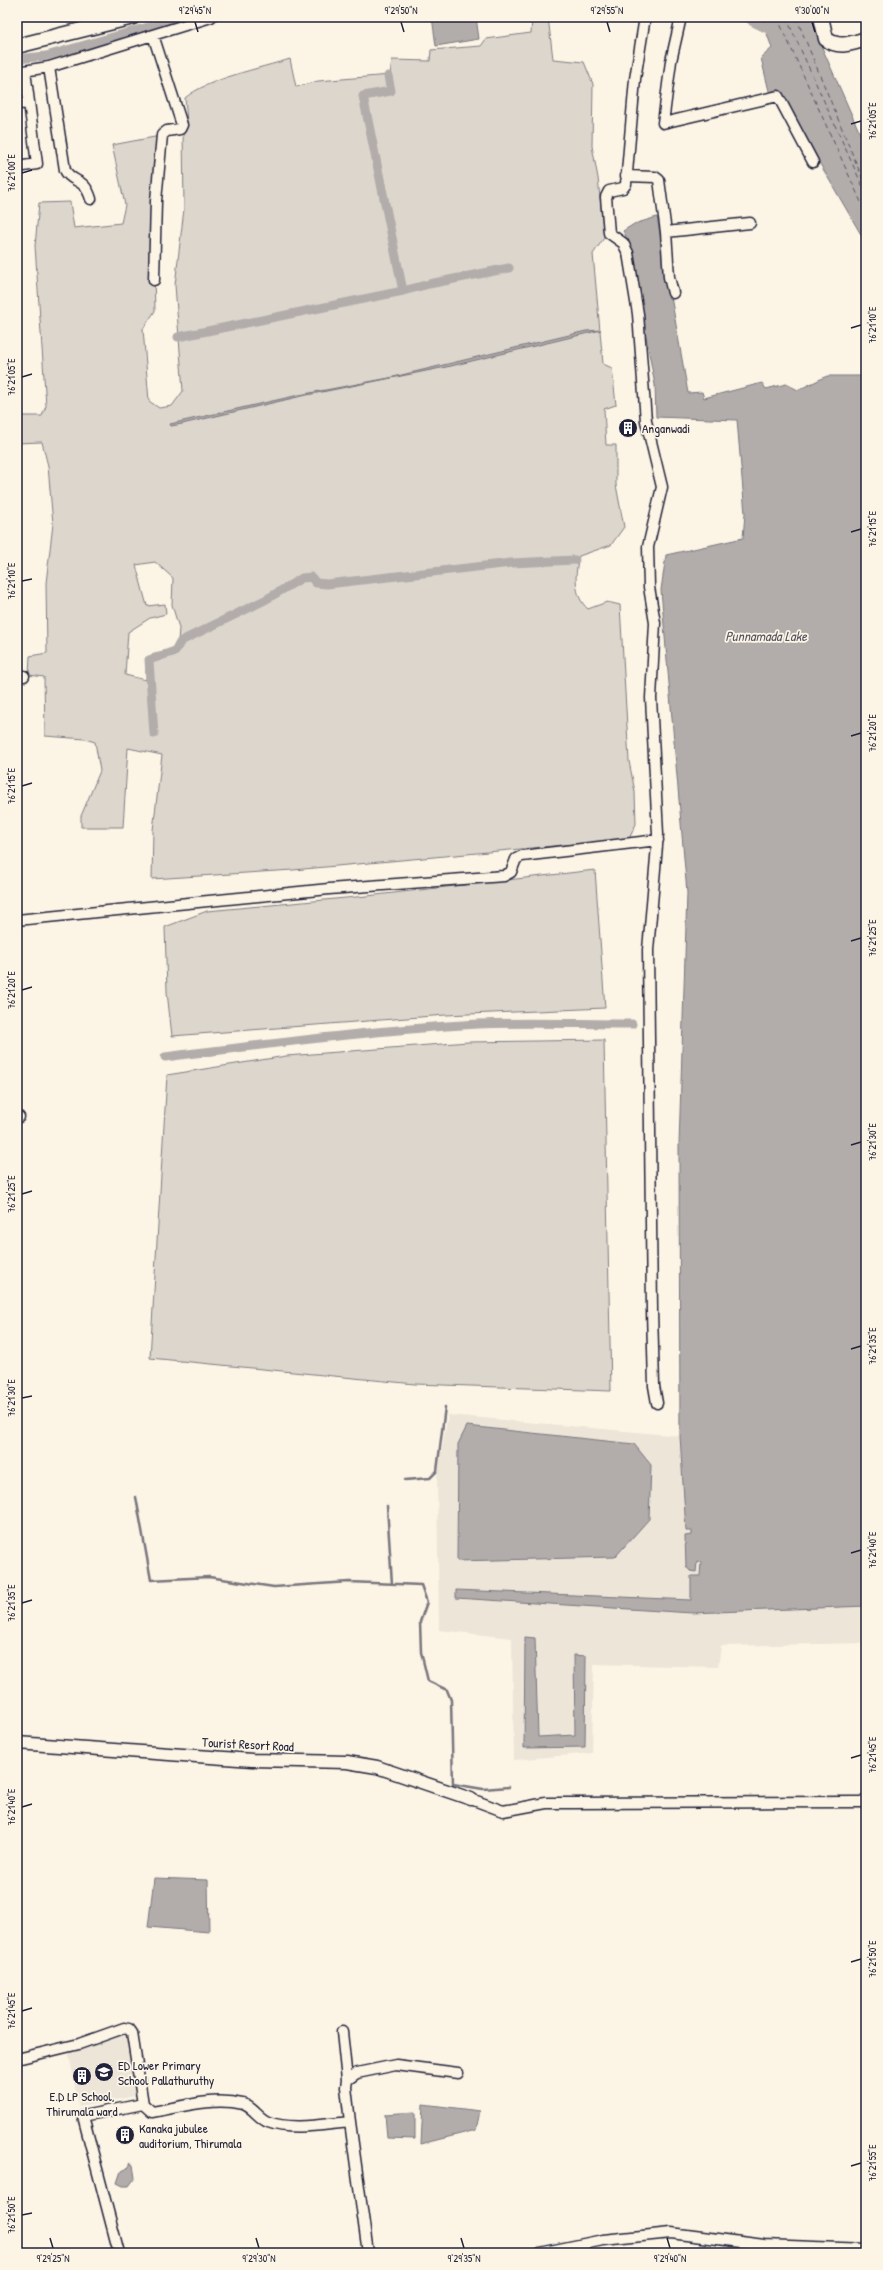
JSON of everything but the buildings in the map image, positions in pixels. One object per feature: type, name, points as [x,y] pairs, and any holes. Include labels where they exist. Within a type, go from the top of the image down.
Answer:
[{"type":"main road","points":[[17,46],[116,19],[133,17]]},
{"type":"main road","points":[[821,17],[826,39],[834,44],[844,45],[866,39]]},
{"type":"street","points":[[17,167],[37,164],[29,103],[21,72],[49,67],[211,17]]},
{"type":"street","points":[[645,17],[635,79],[625,186],[607,194],[607,227],[612,237],[623,243],[628,253],[638,314],[646,421],[662,487],[648,547],[648,587],[655,623],[651,698],[658,840],[648,950],[652,1311],[654,1386],[656,1403]]},
{"type":"street","points":[[681,17],[671,62],[663,123],[778,96],[813,162]]},
{"type":"street","points":[[153,35],[182,125],[180,129],[167,131],[162,135],[156,201],[154,280]]},
{"type":"street","points":[[49,67],[65,170],[70,176],[85,185],[91,199]]},
{"type":"street","points":[[17,104],[29,103]]},
{"type":"street","points":[[626,176],[657,178],[666,232],[666,254],[673,293]]},
{"type":"street","points":[[666,232],[750,223]]},
{"type":"street","points":[[17,920],[329,889],[504,876],[511,872],[516,859],[522,856],[658,840]]},
{"type":"street","name":"Tourist Resort Road","points":[[17,1744],[252,1760],[347,1762],[377,1767],[471,1800]]},
{"type":"street","points":[[471,1800],[503,1811],[546,1803],[866,1802]]},
{"type":"street","points":[[17,2059],[79,2044],[124,2028],[129,2029],[132,2033],[142,2104],[152,2112],[198,2103],[244,2104],[265,2121],[275,2125],[350,2122]]},
{"type":"street","points":[[342,2032],[350,2122],[368,2253]]},
{"type":"street","points":[[347,2080],[357,2073],[396,2065],[458,2073]]},
{"type":"street","points":[[118,2253],[83,2116],[142,2104]]},
{"type":"street","points":[[540,2253],[603,2240],[671,2233],[764,2245],[866,2249]]},
{"type":"shaded area","points":[[548,17],[553,59],[584,62],[593,84],[592,146],[598,178],[604,238],[593,254],[603,364],[612,368],[616,405],[604,409],[606,445],[616,445],[616,485],[624,527],[611,545],[579,556],[576,584],[580,598],[588,609],[607,602],[620,605],[629,761],[635,792],[636,824],[629,839],[293,870],[152,879],[153,830],[162,755],[128,748],[123,827],[81,827],[81,816],[100,771],[95,742],[85,739],[45,736],[44,677],[29,675],[30,656],[47,653],[46,583],[53,524],[48,466],[42,442],[17,443],[17,416],[42,416],[46,406],[35,246],[39,203],[70,202],[74,228],[121,223],[125,205],[112,145],[160,136],[153,239],[155,311],[143,329],[149,401],[159,408],[172,406],[183,391],[175,285],[184,209],[183,131],[187,122],[185,98],[195,91],[220,80],[290,59],[296,87],[318,81],[390,75],[392,60],[430,61],[431,50],[481,46],[486,39],[531,33],[532,19]],"holes":[[[155,562],[173,578],[172,605],[179,628],[177,655],[146,661],[146,680],[125,675],[128,632],[150,618],[166,614],[165,604],[147,606],[136,565]]]},
{"type":"shaded area","points":[[595,870],[605,1008],[446,1015],[172,1036],[167,992],[165,927],[207,911],[367,896]]},
{"type":"shaded area","points":[[604,1040],[611,1391],[415,1384],[150,1358],[167,1075],[286,1056],[468,1042]]},
{"type":"shaded area","points":[[448,1415],[680,1436],[686,1531],[692,1531],[693,1535],[685,1536],[697,1562],[701,1562],[700,1576],[692,1576],[833,1606],[866,1606],[866,1643],[721,1646],[718,1667],[594,1664],[592,1753],[514,1760],[512,1638],[439,1630],[437,1477]]},
{"type":"shaded area","name":"ED Lower Primary School Pallathuruthy","points":[[127,2031],[140,2095],[79,2107],[68,2049]]},
{"type":"water","points":[[432,17],[476,17],[479,39],[436,46]]},
{"type":"water","points":[[761,17],[815,17],[820,43],[866,147],[866,243],[788,109],[770,95],[761,58],[772,48]]},
{"type":"water","name":"Punnamada Lake","points":[[657,217],[688,393],[702,392],[704,398],[762,383],[766,389],[786,384],[798,390],[827,376],[866,376],[866,1606],[692,1613],[456,1598],[456,1590],[691,1600],[691,1576],[700,1576],[701,1562],[697,1562],[696,1572],[690,1571],[686,1566],[685,1536],[692,1535],[692,1531],[686,1531],[680,1436],[679,1145],[687,893],[661,590],[666,555],[743,538],[745,514],[737,420],[656,417],[655,385],[628,240],[623,231],[634,224]]},
{"type":"water","points":[[601,330],[451,366],[302,396],[182,424],[171,426],[170,424],[299,395],[389,378],[586,331]]},
{"type":"water","points":[[467,1426],[634,1444],[651,1465],[649,1519],[615,1557],[457,1561],[458,1444]]},
{"type":"water","points":[[525,1637],[535,1638],[538,1737],[575,1735],[574,1655],[586,1656],[585,1747],[524,1748]]},
{"type":"water","points":[[154,1878],[208,1880],[209,1932],[148,1927]]},
{"type":"water","points":[[423,2104],[480,2111],[476,2130],[421,2144]]},
{"type":"water","points":[[415,2112],[415,2139],[387,2138],[385,2114]]},
{"type":"water","points":[[129,2163],[133,2165],[135,2178],[129,2186],[123,2186],[117,2183],[121,2171],[129,2167]]},
{"type":"waterway","points":[[17,59],[46,56],[183,17]]},
{"type":"waterway","points":[[748,17],[753,22],[776,33]]},
{"type":"waterway","points":[[388,76],[391,91],[363,96],[403,291],[429,284],[509,268]]},
{"type":"waterway","points":[[178,337],[403,291]]},
{"type":"waterway","points":[[154,734],[149,660],[175,651],[181,641],[265,600],[302,578],[311,577],[316,583],[327,584],[511,563],[575,560]]},
{"type":"waterway","points":[[165,1057],[322,1038],[478,1024],[632,1024]]},
{"type":"waterway","points":[[405,1480],[430,1478],[437,1471],[445,1407]]},
{"type":"waterway","points":[[136,1497],[151,1580],[209,1577],[274,1587],[349,1582],[421,1585],[427,1602],[420,1622],[421,1652],[428,1681],[447,1690],[451,1700],[453,1784],[483,1789],[509,1787]]},
{"type":"waterway","points":[[387,1506],[392,1584]]},
{"type":"ferry route","points":[[777,17],[866,213]]},
{"type":"ferry route","points":[[786,17],[866,194]]},
{"type":"ferry route","points":[[796,17],[866,187]]},
{"type":"place","name":"Anganwadi","points":[[628,428]]},
{"type":"place","name":"ED Lower Primary School Pallathuruthy","points":[[104,2072]]},
{"type":"place","name":"E.D LP School, Thirumala ward","points":[[82,2076]]},
{"type":"place","name":"Kanaka jubulee auditorium, Thirumala","points":[[125,2135]]}]
